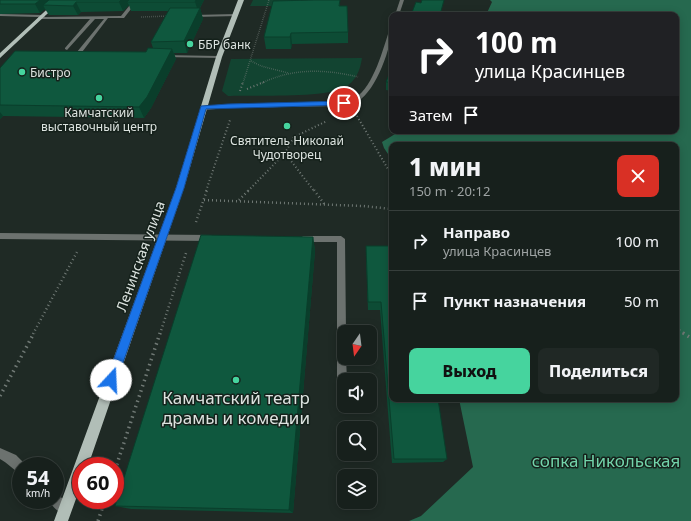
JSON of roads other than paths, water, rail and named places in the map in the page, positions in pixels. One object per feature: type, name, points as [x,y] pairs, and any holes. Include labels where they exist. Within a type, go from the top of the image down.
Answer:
[{"type":"main road","points":[[0,56],[60,0]]},
{"type":"main road","name":"Ленинская улица","points":[[61,521],[180,188],[219,57],[242,0]]},
{"type":"street","points":[[0,15],[93,18],[122,17],[136,0]]},
{"type":"street","points":[[398,12],[402,0]]},
{"type":"street","points":[[171,16],[236,15]]},
{"type":"street","points":[[74,59],[106,17]]},
{"type":"street","points":[[67,49],[93,18]]},
{"type":"street","points":[[204,108],[349,102],[362,97],[372,81],[389,36]]},
{"type":"street","points":[[160,56],[219,57]]},
{"type":"street","points":[[0,236],[222,238]]},
{"type":"street","points":[[293,238],[341,239],[342,373]]},
{"type":"street","points":[[0,453],[12,459]]},
{"type":"place","name":"ББР банк","points":[[190,44]]},
{"type":"place","name":"Бистро","points":[[22,72]]},
{"type":"place","name":"Камчатский выставочный центр","points":[[99,98]]},
{"type":"place","name":"Святитель Николай Чудотворец","points":[[287,126]]},
{"type":"place","name":"Камчатский театр драмы и комедии","points":[[236,380]]},
{"type":"park label","name":"сопка Никольская","points":[[606,460]]}]
